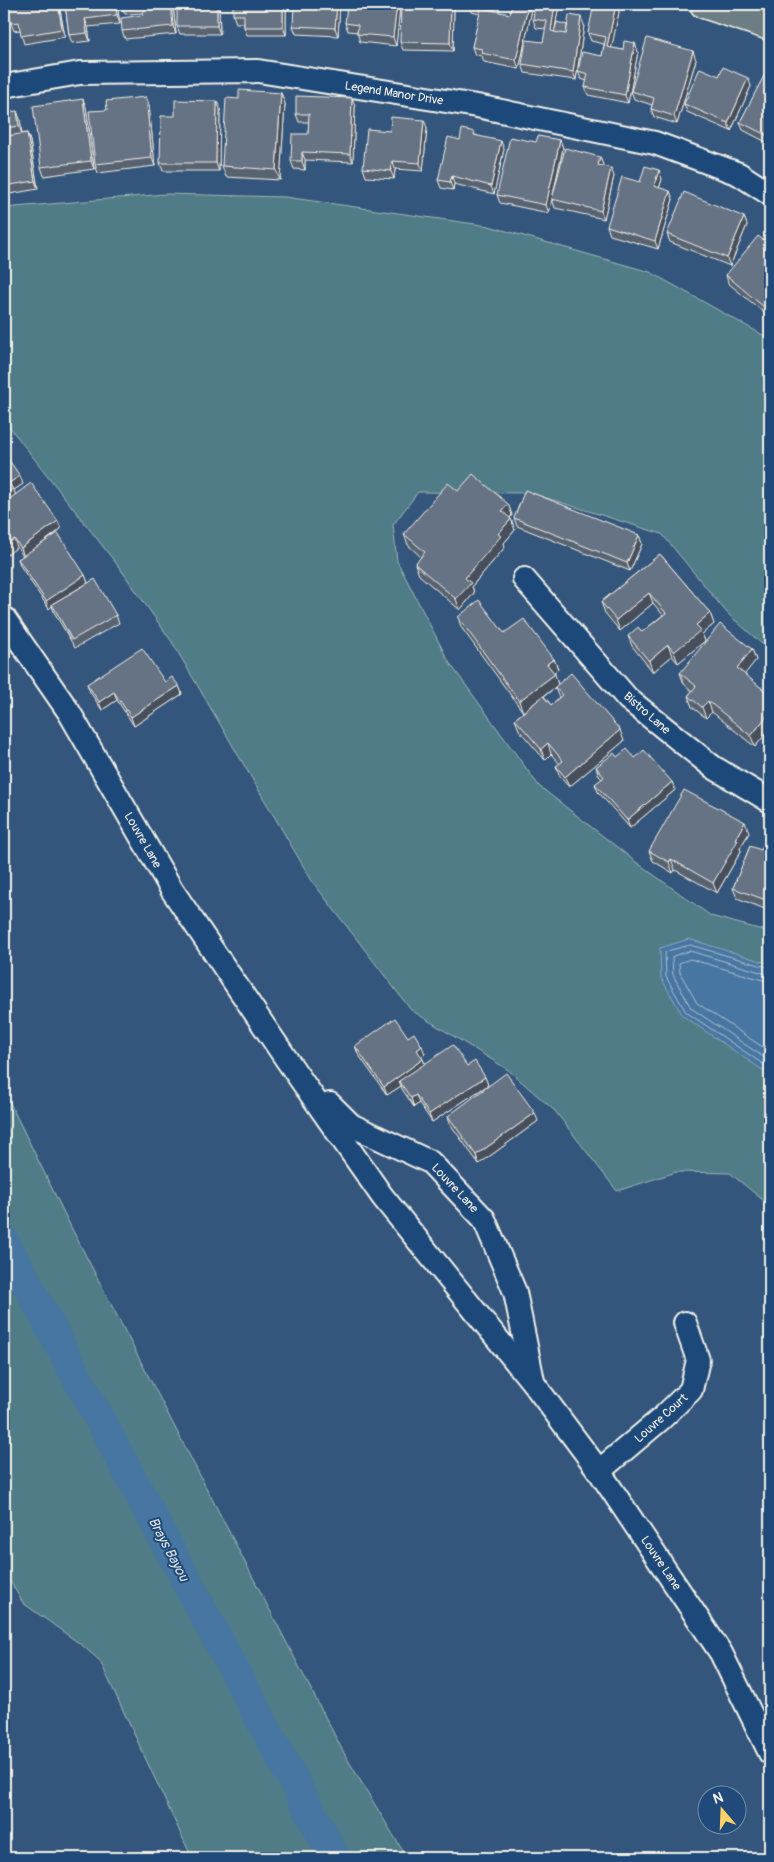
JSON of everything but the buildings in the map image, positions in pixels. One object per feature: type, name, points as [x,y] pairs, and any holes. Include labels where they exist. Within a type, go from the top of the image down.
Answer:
[{"type":"main road","points":[[704,4],[770,26]]},
{"type":"street","name":"Legend Manor Drive","points":[[4,86],[80,73],[258,71],[477,106],[655,142],[739,174],[770,194]]},
{"type":"street","name":"Bistro Lane","points":[[524,579],[628,699],[713,767],[770,800]]},
{"type":"street","name":"Louvre Lane","points":[[4,618],[69,712],[172,890],[382,1196],[534,1384],[600,1471],[721,1653],[770,1753]]},
{"type":"street","name":"Louvre Lane","points":[[287,1060],[351,1125],[430,1162],[484,1219],[515,1292],[534,1384]]},
{"type":"street","name":"Louvre Court","points":[[600,1471],[662,1418],[691,1390],[698,1360],[685,1323]]},
{"type":"green space","points":[[165,194],[285,197],[489,226],[650,272],[770,339],[770,651],[727,613],[662,534],[531,493],[418,492],[393,525],[397,561],[449,662],[539,786],[636,862],[711,916],[770,932],[770,1206],[730,1173],[676,1172],[617,1191],[555,1111],[507,1069],[411,1010],[312,881],[172,642],[119,567],[4,420],[4,208]]},
{"type":"green space","points":[[4,1091],[73,1231],[345,1755],[407,1858],[192,1858],[100,1661],[83,1646],[23,1603],[4,1571]]},
{"type":"water","points":[[689,939],[770,964],[770,1071],[761,1069],[683,1016],[661,978],[660,948]]},
{"type":"waterway","name":"Brays Bayou","points":[[4,1241],[335,1858]]}]
